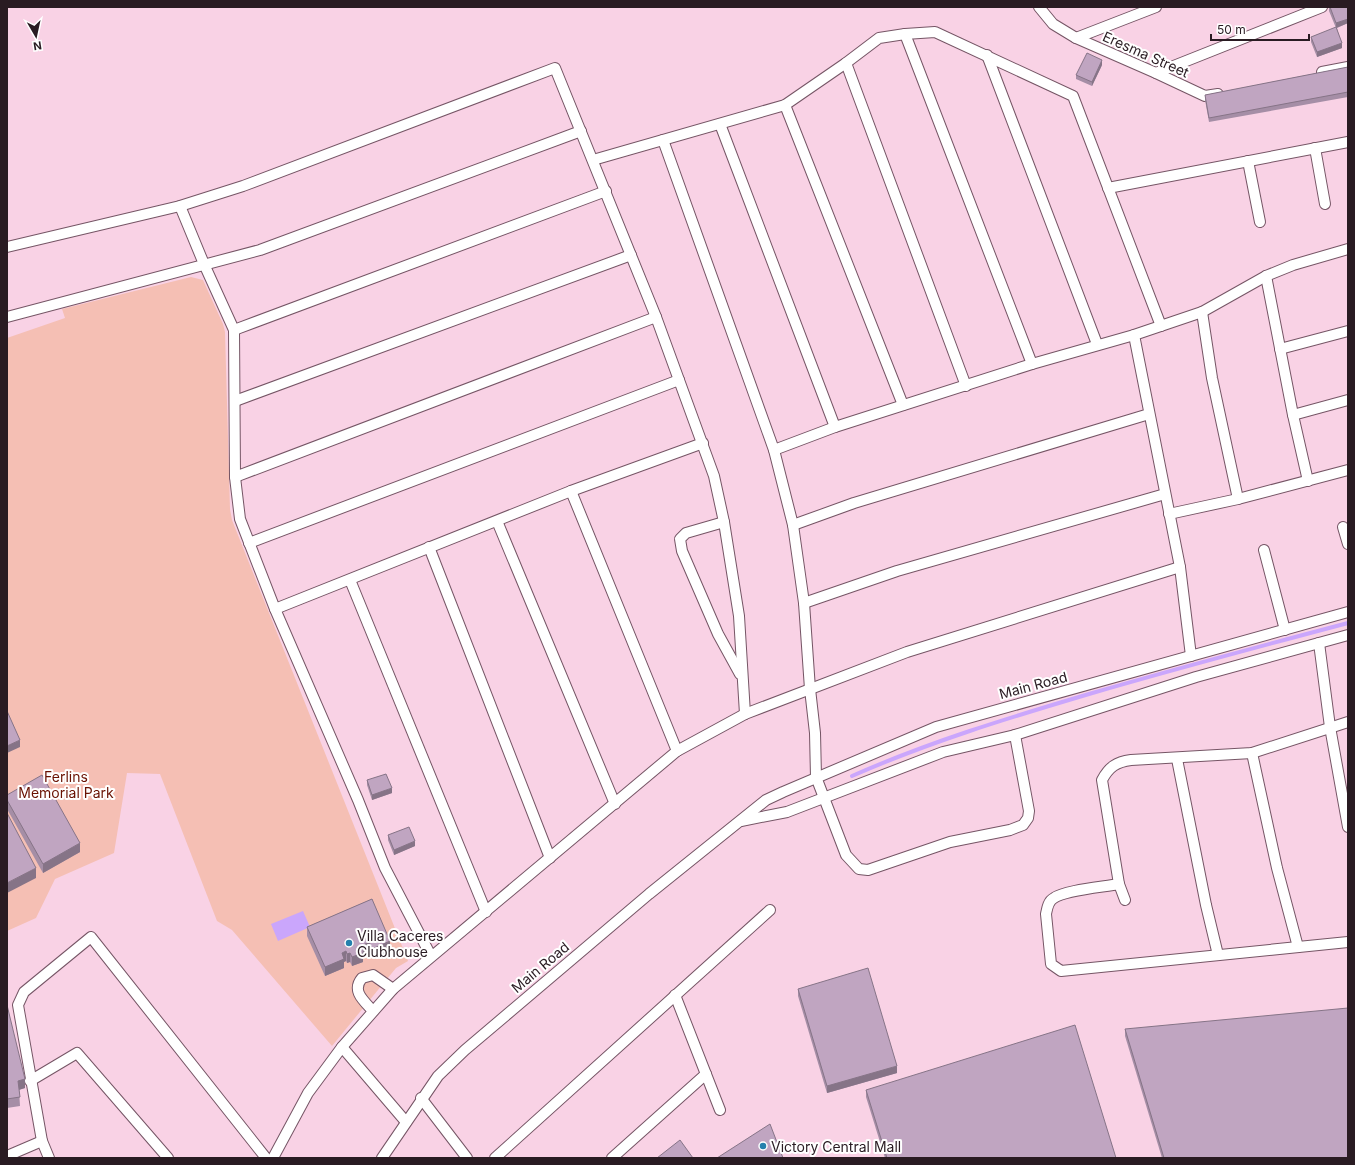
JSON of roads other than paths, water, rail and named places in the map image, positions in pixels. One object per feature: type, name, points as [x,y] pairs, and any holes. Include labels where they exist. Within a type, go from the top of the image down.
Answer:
[{"type":"street","name":"Eresma Street","points":[[1039,7],[1053,24],[1076,38],[1205,96],[1227,92]]},
{"type":"street","points":[[1076,38],[1156,7]]},
{"type":"street","points":[[1156,73],[1322,7]]},
{"type":"street","points":[[594,160],[785,105],[846,63],[879,38],[905,34],[935,32],[1073,96],[1161,326]]},
{"type":"street","points":[[905,34],[1032,364]]},
{"type":"street","points":[[987,55],[1097,344]]},
{"type":"street","points":[[846,63],[966,386]]},
{"type":"street","points":[[1310,75],[1348,67]]},
{"type":"street","points":[[7,247],[180,206],[243,186],[555,68],[582,130],[656,317],[714,476],[724,522],[739,616],[745,714]]},
{"type":"street","points":[[785,105],[903,405]]},
{"type":"street","points":[[720,124],[835,427]]},
{"type":"street","points":[[7,317],[260,250],[582,130]]},
{"type":"street","points":[[663,140],[774,450],[792,525],[804,603],[810,689],[815,733],[816,777],[846,855],[859,869],[868,870],[950,842],[1010,830],[1023,825],[1028,818],[1030,811],[1015,735]]},
{"type":"street","points":[[1108,188],[1348,142]]},
{"type":"street","points":[[1315,148],[1325,204]]},
{"type":"street","points":[[1248,161],[1260,222]]},
{"type":"street","points":[[234,330],[606,191]]},
{"type":"street","points":[[180,206],[234,330],[235,477],[240,519],[275,608],[358,800],[385,868],[431,956]]},
{"type":"street","points":[[774,450],[835,427],[903,405],[1097,344],[1134,335],[1202,312],[1266,276],[1293,265],[1348,249]]},
{"type":"street","points":[[235,401],[631,255]]},
{"type":"street","points":[[1266,276],[1293,415],[1308,481]]},
{"type":"street","points":[[1202,312],[1212,378],[1238,500]]},
{"type":"street","points":[[235,477],[656,317]]},
{"type":"street","points":[[1280,349],[1348,331]]},
{"type":"street","points":[[1134,335],[1180,567],[1192,656]]},
{"type":"street","points":[[249,543],[679,380]]},
{"type":"street","points":[[1293,415],[1348,400]]},
{"type":"street","points":[[792,525],[854,503],[1149,414]]},
{"type":"street","points":[[275,608],[350,580],[571,491],[703,443]]},
{"type":"street","points":[[1169,514],[1238,500],[1348,470]]},
{"type":"street","points":[[571,491],[677,752]]},
{"type":"street","points":[[804,603],[897,571],[1165,494]]},
{"type":"street","points":[[497,521],[615,804]]},
{"type":"street","points":[[724,522],[686,533],[680,539],[682,551],[718,634],[742,676]]},
{"type":"street","points":[[1343,526],[1348,544]]},
{"type":"street","points":[[429,547],[550,858]]},
{"type":"street","points":[[1264,550],[1285,630]]},
{"type":"street","points":[[273,1158],[308,1093],[342,1047],[393,989],[677,752],[745,714],[907,652],[1180,567]]},
{"type":"street","points":[[350,580],[486,912]]},
{"type":"street","name":"Main Road","points":[[382,1158],[421,1098],[444,1071],[516,1005],[766,800],[816,777],[936,727],[1348,612]]},
{"type":"street","name":"Main Road","points":[[739,821],[787,812],[944,752],[1015,735],[1196,677],[1348,635]]},
{"type":"street","points":[[1319,643],[1330,727],[1348,827]]},
{"type":"street","points":[[1125,900],[1119,884],[1102,780],[1106,771],[1113,764],[1123,761],[1177,759],[1252,753],[1348,722]]},
{"type":"street","points":[[1252,753],[1278,868],[1298,947]]},
{"type":"street","points":[[1177,759],[1206,905],[1218,955]]},
{"type":"street","points":[[1119,884],[1067,893],[1053,898],[1047,907],[1046,914],[1051,964],[1061,971],[1348,942]]},
{"type":"street","points":[[495,1158],[770,910]]},
{"type":"street","points":[[49,1158],[42,1141],[30,1081],[18,1005],[24,992],[91,937],[266,1158]]},
{"type":"street","points":[[373,1011],[358,994],[357,985],[362,978],[374,975],[393,989]]},
{"type":"street","points":[[675,995],[720,1110]]},
{"type":"street","points":[[342,1047],[406,1122]]},
{"type":"street","points":[[30,1081],[77,1053],[168,1158]]},
{"type":"street","points":[[612,1158],[706,1074]]},
{"type":"street","points":[[421,1098],[467,1158]]},
{"type":"street","points":[[7,1156],[42,1141]]},
{"type":"waterway","points":[[852,776],[939,741],[1029,712],[1250,649],[1348,623]]},
{"type":"place","name":"Villa Caceres Clubhouse","points":[[349,943]]},
{"type":"place","name":"Victory Central Mall","points":[[763,1146]]},
{"type":"park label","name":"Ferlins Memorial Park","points":[[66,784]]}]
